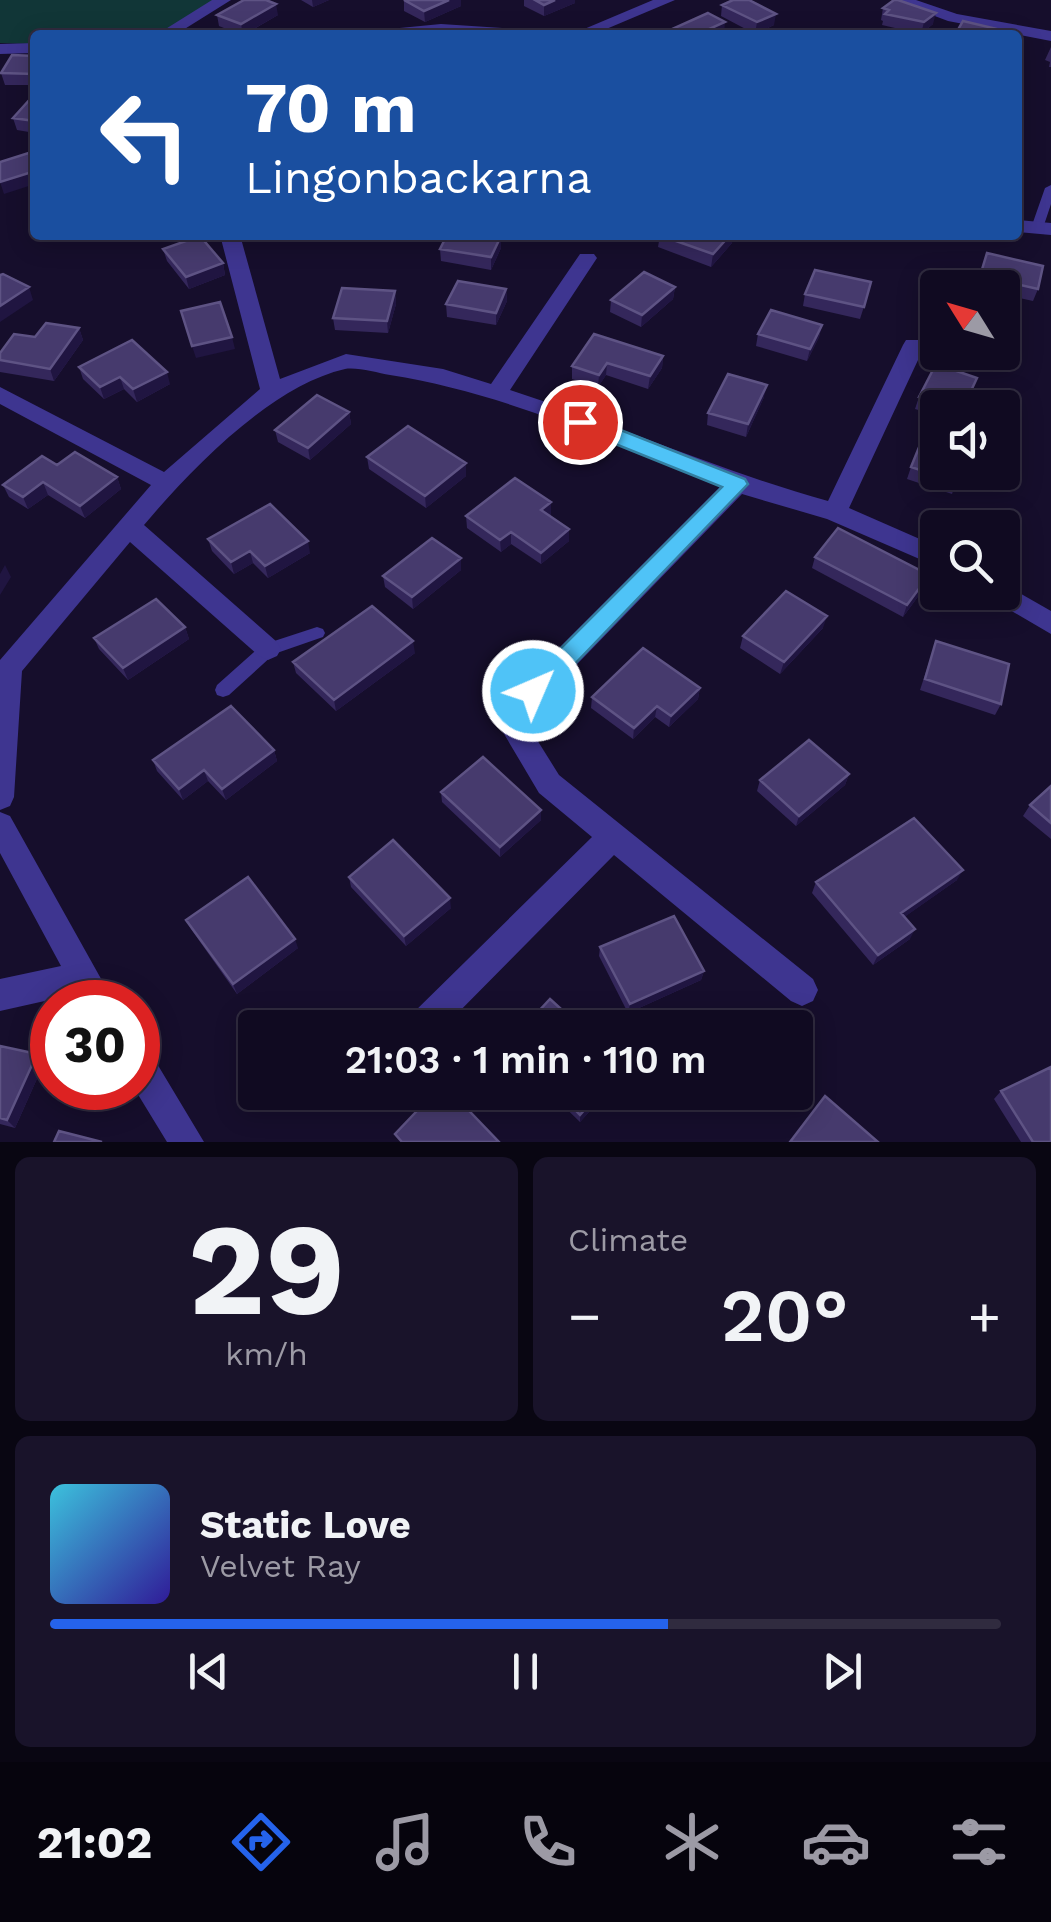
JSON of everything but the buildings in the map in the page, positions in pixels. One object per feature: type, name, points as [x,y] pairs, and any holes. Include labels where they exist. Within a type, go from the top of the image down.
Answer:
[{"type":"street","points":[[172,30],[223,0]]},
{"type":"street","points":[[591,30],[668,0]]},
{"type":"street","points":[[900,0],[954,18],[1019,30]]},
{"type":"street","points":[[431,30],[456,30]]},
{"type":"street","points":[[1022,31],[1051,36]]},
{"type":"street","points":[[0,49],[30,48]]},
{"type":"street","points":[[231,240],[272,391]]},
{"type":"street","points":[[496,394],[587,258]]},
{"type":"street","points":[[835,512],[914,344]]},
{"type":"street","points":[[0,796],[4,667],[166,482],[272,391],[346,361],[443,376],[580,422],[737,484],[835,512],[920,550]]},
{"type":"street","points":[[0,394],[166,482]]},
{"type":"street","points":[[737,484],[508,717],[549,784],[802,990]]},
{"type":"street","points":[[130,527],[268,648]]},
{"type":"street","points":[[1020,605],[1051,624]]},
{"type":"street","points":[[0,826],[85,980]]},
{"type":"street","points":[[438,1010],[614,835]]},
{"type":"street","points":[[0,995],[30,993]]},
{"type":"street","points":[[160,1099],[187,1142]]},
{"type":"lane","points":[[1035,228],[1051,188]]},
{"type":"lane","points":[[223,690],[268,648],[317,634]]},
{"type":"green space","points":[[0,0],[224,0],[173,30],[30,30],[30,44],[0,43]]},
{"type":"route","points":[[533,691],[737,484],[580,422]]}]
